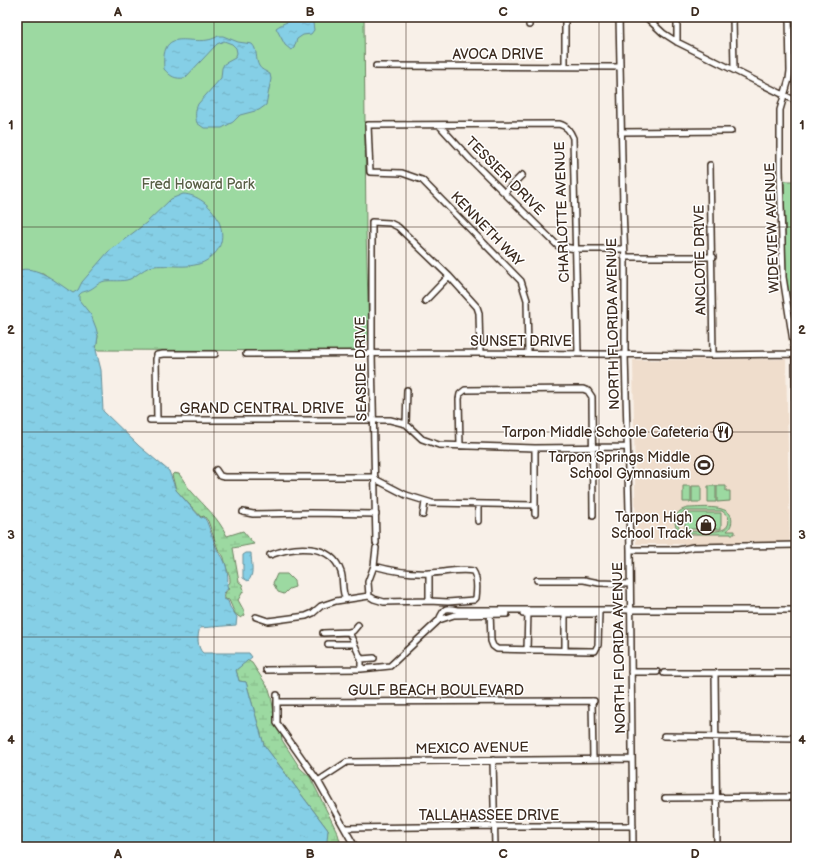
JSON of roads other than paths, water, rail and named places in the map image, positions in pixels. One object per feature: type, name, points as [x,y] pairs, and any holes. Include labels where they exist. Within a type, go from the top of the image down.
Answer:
[{"type":"street","points":[[529,17],[529,25]]},
{"type":"street","points":[[565,17],[565,66]]},
{"type":"street","name":"NORTH FLORIDA AVENUE","points":[[619,17],[630,550],[633,847]]},
{"type":"street","points":[[646,17],[663,33],[677,42],[796,101]]},
{"type":"street","points":[[677,17],[677,42]]},
{"type":"street","points":[[733,17],[734,70]]},
{"type":"street","name":"WIDEVIEW AVENUE","points":[[789,17],[790,71],[780,110],[783,277],[796,354],[796,462]]},
{"type":"street","name":"AVOCA DRIVE","points":[[376,66],[620,67]]},
{"type":"street","name":"CHARLOTTE AVENUE","points":[[370,172],[368,125],[559,124],[566,126],[571,132],[573,138],[578,353]]},
{"type":"street","name":"TESSIER DRIVE","points":[[439,125],[470,159],[558,246],[576,249],[624,249]]},
{"type":"street","points":[[621,132],[731,131]]},
{"type":"street","name":"ANCLOTE DRIVE","points":[[710,165],[713,355]]},
{"type":"street","name":"KENNETH WAY","points":[[370,172],[402,173],[422,180],[521,281],[527,300],[528,353]]},
{"type":"street","points":[[505,192],[522,175]]},
{"type":"street","name":"SEASIDE DRIVE","points":[[369,596],[368,582],[374,566],[376,545],[372,360],[372,222],[390,223],[398,228],[449,276]]},
{"type":"street","points":[[624,257],[712,257]]},
{"type":"street","points":[[425,301],[449,276],[477,307],[479,313],[480,353]]},
{"type":"street","points":[[157,420],[156,360],[158,355],[215,354]]},
{"type":"street","name":"SUNSET DRIVE","points":[[246,354],[796,354]]},
{"type":"street","points":[[460,446],[459,399],[460,394],[465,390],[583,389],[588,391],[592,397],[593,515]]},
{"type":"street","points":[[407,390],[406,424],[422,439],[439,445],[535,448],[627,447]]},
{"type":"street","name":"GRAND CENTRAL DRIVE","points":[[150,420],[390,420],[406,424]]},
{"type":"street","points":[[535,448],[535,514]]},
{"type":"street","points":[[216,470],[220,476],[224,477],[375,478],[403,494],[425,502],[535,504]]},
{"type":"street","points":[[423,515],[425,502]]},
{"type":"street","points":[[478,504],[478,521]]},
{"type":"street","points":[[242,512],[253,514],[376,514]]},
{"type":"street","points":[[630,550],[678,550],[693,547],[796,545]]},
{"type":"street","points":[[270,555],[292,549],[322,551],[339,566],[342,573],[344,595],[346,599]]},
{"type":"street","points":[[374,566],[388,570],[429,573],[463,570],[473,571],[476,581],[474,612]]},
{"type":"street","points":[[429,573],[429,601]]},
{"type":"street","points":[[537,580],[584,580],[599,583],[630,584]]},
{"type":"street","points":[[256,617],[268,621],[306,616],[313,613],[321,606],[336,601],[369,596],[384,602],[448,602],[474,600]]},
{"type":"street","points":[[439,620],[445,609],[453,612],[796,610]]},
{"type":"street","points":[[266,670],[361,669],[390,666],[439,620],[453,612]]},
{"type":"street","points":[[490,612],[491,642],[495,648],[501,650],[595,650],[598,645],[599,612]]},
{"type":"street","points":[[527,650],[528,612]]},
{"type":"street","points":[[565,612],[565,650]]},
{"type":"street","points":[[323,633],[349,632],[358,625]]},
{"type":"street","points":[[349,632],[361,659],[361,669]]},
{"type":"street","points":[[328,644],[354,644]]},
{"type":"street","points":[[361,659],[374,658]]},
{"type":"street","points":[[631,672],[657,672]]},
{"type":"street","points":[[664,673],[796,674]]},
{"type":"street","points":[[714,674],[717,847]]},
{"type":"street","points":[[277,695],[277,723],[318,781],[346,828],[355,847]]},
{"type":"street","name":"GULF BEACH BOULEVARD","points":[[277,702],[593,701],[593,759]]},
{"type":"street","points":[[664,736],[796,738]]},
{"type":"street","name":"MEXICO AVENUE","points":[[318,781],[347,762],[632,759]]},
{"type":"street","points":[[493,760],[495,826],[494,847]]},
{"type":"street","points":[[665,798],[796,797]]},
{"type":"street","name":"TALLAHASSEE DRIVE","points":[[346,828],[633,826]]},
{"type":"water","points":[[299,19],[310,20],[313,23],[314,30],[311,34],[303,35],[297,39],[294,48],[291,50],[285,45],[276,28],[287,22]]},
{"type":"water","points":[[218,36],[223,36],[238,42],[252,44],[255,49],[259,66],[270,74],[271,79],[266,105],[259,110],[240,115],[233,122],[222,128],[204,128],[197,123],[196,120],[198,104],[221,78],[224,64],[235,58],[237,53],[236,48],[232,44],[224,41],[217,44],[185,78],[173,77],[164,69],[164,54],[168,45],[174,41],[209,40]]},
{"type":"water","points":[[183,194],[193,196],[203,201],[218,218],[222,239],[218,249],[210,258],[204,262],[190,266],[154,266],[145,269],[130,279],[103,282],[79,295],[79,300],[91,315],[98,336],[96,350],[101,370],[103,411],[139,446],[169,471],[176,490],[201,518],[204,517],[207,522],[218,552],[221,554],[226,567],[228,589],[224,593],[224,599],[228,601],[237,617],[236,625],[200,628],[198,638],[201,651],[203,653],[249,653],[252,657],[236,670],[239,681],[246,682],[264,745],[328,830],[327,841],[325,845],[316,847],[17,847],[17,281],[19,281],[17,271],[24,269],[39,272],[73,293],[78,290],[82,282],[108,252],[146,223],[171,199]]},
{"type":"water","points":[[246,553],[251,553],[252,564],[252,572],[248,581],[243,578],[243,555]]},
{"type":"place","name":"Tarpon Middle Schoole Cafeteria","points":[[723,432]]},
{"type":"place","name":"Tarpon Springs Middle School Gymnasium","points":[[704,465]]},
{"type":"place","name":"Tarpon High School Track","points":[[706,525]]},
{"type":"park label","name":"Fred Howard Park","points":[[198,184]]}]
